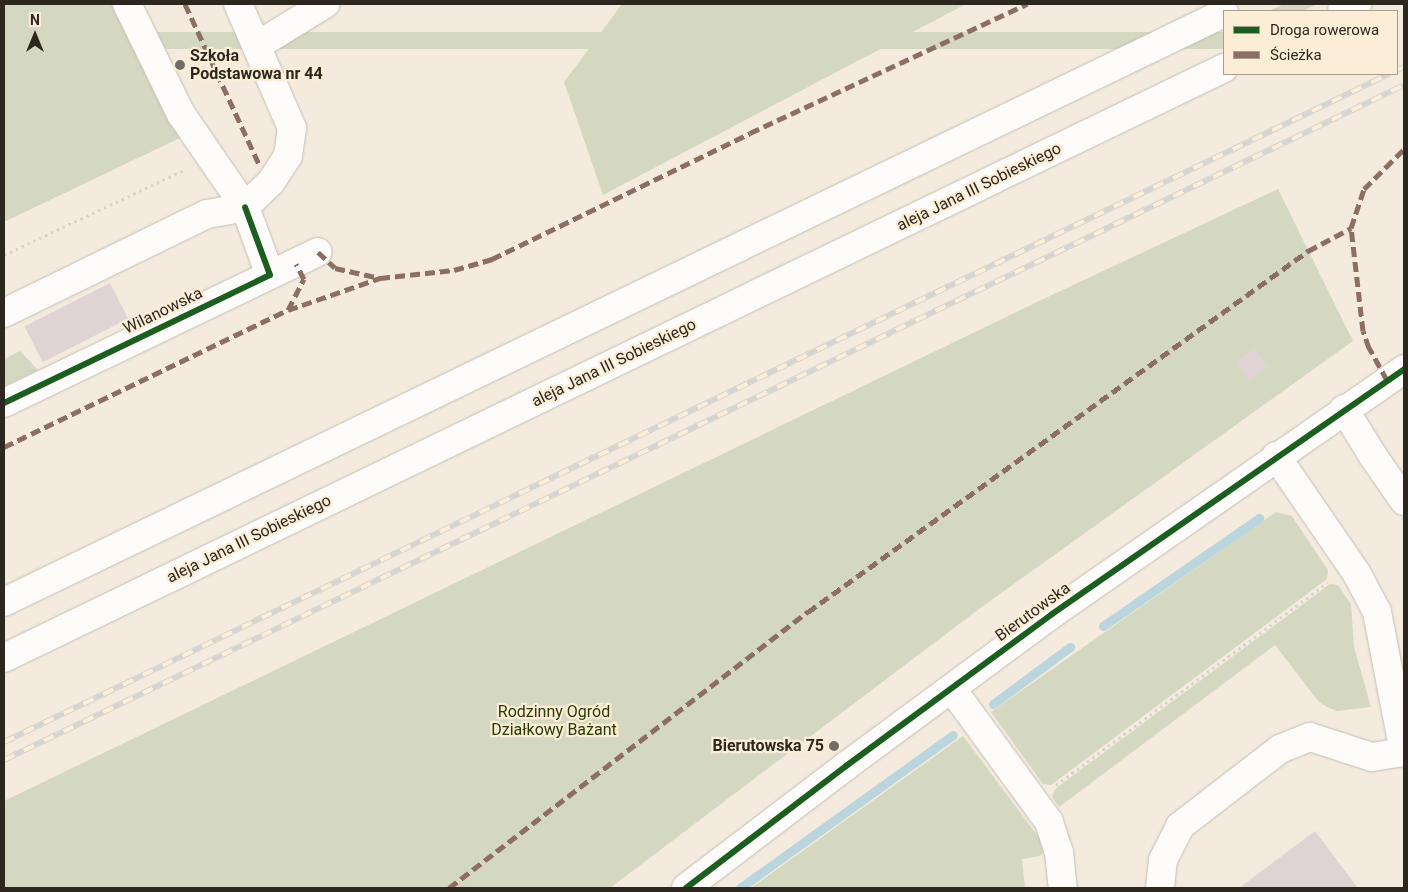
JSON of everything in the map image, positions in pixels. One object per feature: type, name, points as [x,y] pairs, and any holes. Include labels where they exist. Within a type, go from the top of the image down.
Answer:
[{"type":"main road","points":[[127,4],[181,114],[245,207],[270,275]]},
{"type":"main road","points":[[4,313],[207,214],[245,207],[271,182],[288,156],[292,128],[258,45],[238,4]]},
{"type":"main road","points":[[258,45],[325,4]]},
{"type":"main road","points":[[1230,10],[1243,4]]},
{"type":"main road","points":[[1344,10],[1357,4]]},
{"type":"main road","points":[[4,602],[1223,13]]},
{"type":"main road","name":"aleja Jana III Sobieskiego","points":[[4,658],[1223,68]]},
{"type":"main road","name":"Wilanowska","points":[[4,403],[318,252]]},
{"type":"main road","name":"Bierutowska","points":[[686,888],[952,689],[1276,456],[1404,369]]},
{"type":"main road","points":[[1344,409],[1404,501]]},
{"type":"main road","points":[[1160,888],[1163,860],[1180,826],[1280,750],[1310,736],[1372,757],[1404,752],[1377,612],[1351,565],[1276,456]]},
{"type":"main road","points":[[952,689],[1048,822],[1056,844],[1063,888]]},
{"type":"path","points":[[4,256],[211,156]]},
{"type":"path","points":[[1033,801],[1351,565]]},
{"type":"green space","points":[[4,4],[118,4],[186,135],[4,222]]},
{"type":"green space","points":[[622,4],[966,4],[603,195],[564,82]]},
{"type":"green space","points":[[1284,4],[1318,4],[1305,10],[1270,10]]},
{"type":"green space","points":[[4,32],[1223,32],[1223,49],[4,49]]},
{"type":"green space","name":"Rodzinny Ogród Działkowy Bażant","points":[[1278,189],[1353,341],[979,609],[610,888],[4,888],[4,801],[1037,302]]},
{"type":"green space","points":[[20,351],[38,370],[4,386],[4,359]]},
{"type":"green space","points":[[1276,512],[1292,516],[1328,570],[1327,579],[1051,785],[1043,784],[991,712]]},
{"type":"green space","points":[[1330,584],[1338,585],[1351,604],[1354,647],[1371,707],[1337,711],[1327,707],[1318,701],[1275,645],[1059,807],[1052,797],[1055,789]]},
{"type":"green space","points":[[963,736],[1040,839],[1043,852],[1040,856],[1022,859],[1025,888],[751,888]]},
{"type":"building","points":[[110,283],[128,319],[43,362],[24,327]]},
{"type":"building","points":[[1255,349],[1268,368],[1249,381],[1236,362]]},
{"type":"building","points":[[1315,831],[1358,888],[1239,888]]},
{"type":"waterway","points":[[1103,626],[1259,518]]},
{"type":"waterway","points":[[993,704],[1070,647]]},
{"type":"waterway","points":[[740,888],[953,735]]},
{"type":"railway","points":[[1398,70],[1404,67]]},
{"type":"railway","points":[[4,742],[1387,75]]},
{"type":"railway","points":[[4,760],[1404,85]]},
{"type":"marked path","points":[[185,4],[259,164]]},
{"type":"marked path","points":[[318,252],[335,268],[380,278],[454,270],[492,259],[750,133],[1027,4]]},
{"type":"marked path","points":[[1387,380],[1369,348],[1363,331],[1351,228],[1364,189],[1404,149]]},
{"type":"marked path","points":[[449,888],[808,612],[1308,251],[1351,228]]},
{"type":"marked path","points":[[4,447],[288,310],[304,279],[296,264]]},
{"type":"marked path","points":[[288,310],[380,278]]},
{"type":"cycle path","points":[[4,403],[270,275],[245,207]]},
{"type":"cycle path","points":[[686,888],[846,766],[1052,614],[1404,369]]},
{"type":"place","name":"Szkoła Podstawowa nr 44","points":[[180,65]]},
{"type":"place","name":"Bierutowska 75","points":[[834,746]]}]
